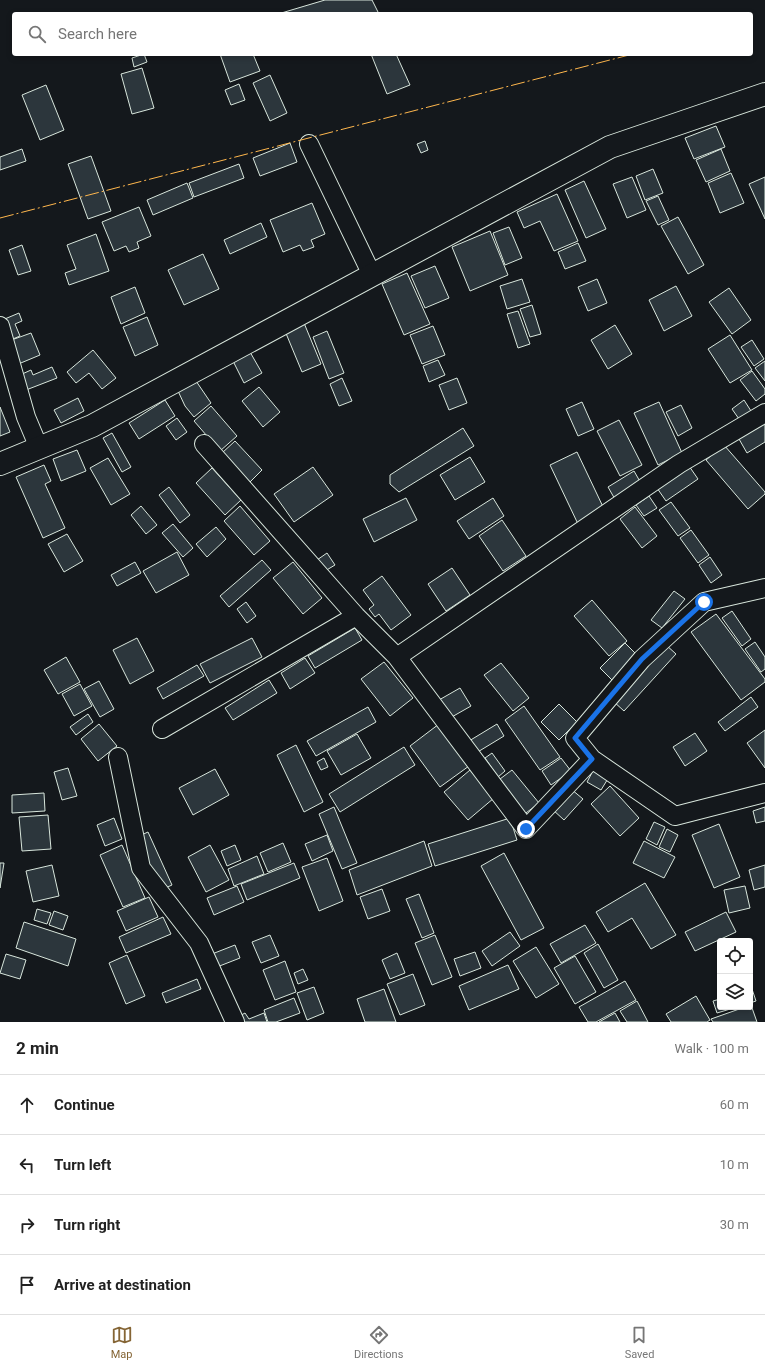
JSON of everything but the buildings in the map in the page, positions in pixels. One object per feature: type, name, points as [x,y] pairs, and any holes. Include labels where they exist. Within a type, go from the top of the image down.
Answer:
[{"type":"street","points":[[0,464],[92,426],[610,147],[765,94]]},
{"type":"street","points":[[309,144],[372,275]]},
{"type":"street","points":[[0,326],[26,417],[39,448]]},
{"type":"street","points":[[397,657],[679,464],[765,413]]},
{"type":"street","points":[[204,444],[356,616],[397,657],[526,829],[592,759]]},
{"type":"street","points":[[765,588],[704,602],[642,659],[575,738],[592,759],[675,816],[765,793]]},
{"type":"street","points":[[162,729],[356,616]]},
{"type":"street","points":[[118,757],[141,868],[199,942],[235,1022]]},
{"type":"power","points":[[0,218],[625,56]]},
{"type":"route","points":[[526,829],[592,759],[575,738],[642,659],[704,602]]}]
